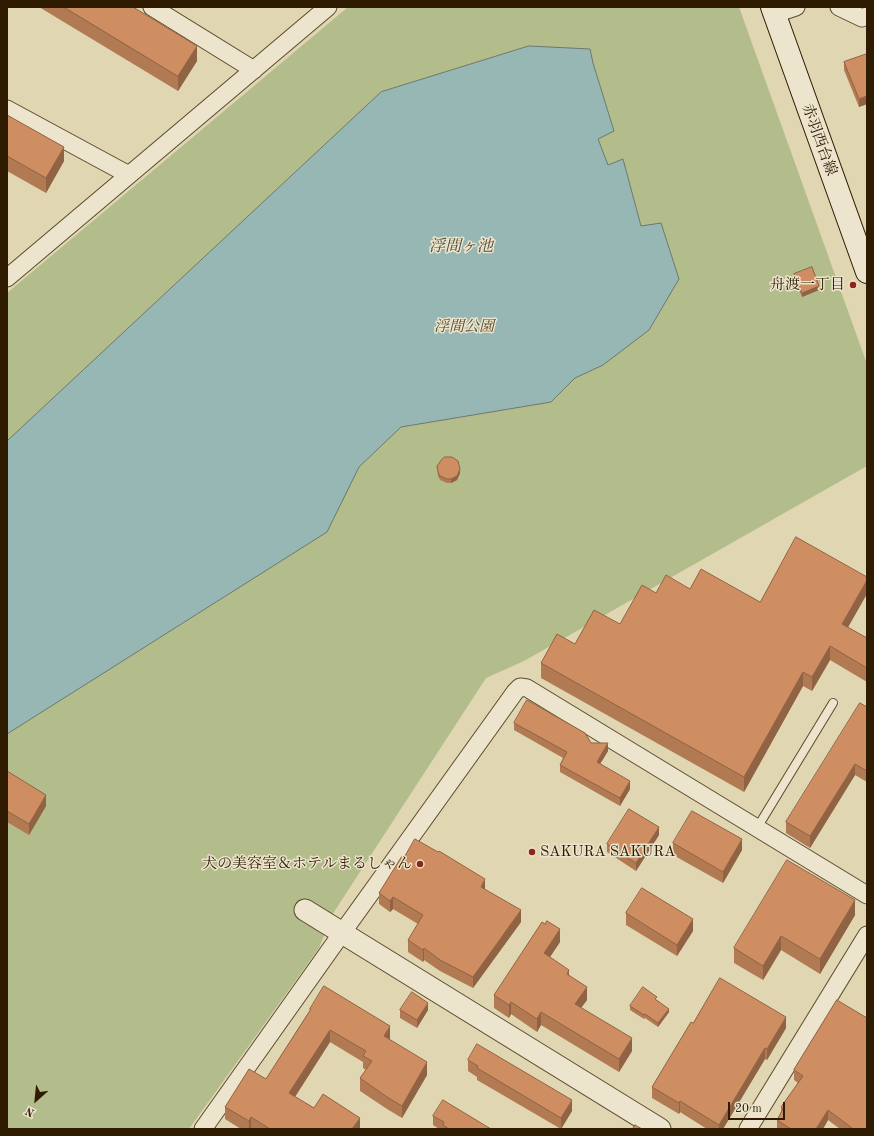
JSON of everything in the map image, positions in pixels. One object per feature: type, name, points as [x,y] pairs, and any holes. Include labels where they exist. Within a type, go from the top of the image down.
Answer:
[{"type":"main road","name":"赤羽西台線","points":[[774,11],[859,243],[867,272]]},
{"type":"street","points":[[152,7],[254,70]]},
{"type":"street","points":[[7,278],[328,7]]},
{"type":"street","points":[[774,11],[796,7]]},
{"type":"street","points":[[839,7],[862,18],[867,16]]},
{"type":"street","points":[[7,109],[129,176]]},
{"type":"street","points":[[204,1129],[510,698],[520,688],[527,688],[867,895]]},
{"type":"street","points":[[305,910],[660,1129]]},
{"type":"street","points":[[748,1129],[867,935]]},
{"type":"lane","points":[[757,828],[833,703]]},
{"type":"green space","name":"浮間公園","points":[[348,7],[739,7],[867,364],[867,466],[524,661],[486,678],[332,915],[319,948],[189,1129],[7,1129],[7,293]]},
{"type":"water","name":"浮間ヶ池","points":[[529,46],[590,49],[614,131],[598,139],[608,165],[623,159],[641,226],[661,223],[679,279],[649,330],[603,365],[575,378],[551,402],[401,427],[359,467],[327,532],[7,734],[7,441],[381,92]]},
{"type":"building","points":[[64,7],[133,7],[197,46],[178,76]]},
{"type":"building","points":[[867,54],[867,96],[859,99],[844,62]]},
{"type":"building","points":[[7,115],[64,147],[46,178],[7,156]]},
{"type":"building","points":[[812,267],[819,286],[802,293],[794,274]]},
{"type":"building","points":[[445,457],[452,457],[458,461],[460,469],[457,476],[451,479],[440,476],[438,472],[437,466]]},
{"type":"building","points":[[796,537],[867,577],[867,580],[842,624],[867,638],[867,668],[830,646],[812,677],[803,672],[744,777],[541,663],[557,634],[575,644],[594,610],[620,624],[642,585],[656,593],[666,575],[690,589],[701,569],[760,602]]},
{"type":"building","points":[[527,700],[585,733],[591,743],[608,743],[597,762],[630,781],[620,798],[560,765],[567,752],[514,723]]},
{"type":"building","points":[[860,703],[867,707],[867,771],[855,764],[810,836],[786,822]]},
{"type":"building","points":[[7,771],[46,795],[29,824],[7,811]]},
{"type":"building","points":[[629,809],[659,827],[636,863],[607,844]]},
{"type":"building","points":[[692,811],[742,839],[723,872],[673,843]]},
{"type":"building","points":[[415,839],[438,852],[439,851],[485,879],[481,887],[521,910],[473,977],[440,960],[424,948],[423,950],[408,940],[423,915],[393,897],[390,901],[379,893],[402,856],[404,857]]},
{"type":"building","points":[[787,860],[855,900],[820,959],[781,936],[763,966],[734,948]]},
{"type":"building","points":[[642,888],[693,919],[677,945],[626,913]]},
{"type":"building","points":[[547,921],[560,929],[544,953],[569,970],[567,974],[587,987],[575,1004],[632,1038],[619,1059],[541,1012],[537,1019],[511,1002],[509,1005],[494,995],[542,922],[545,924]]},
{"type":"building","points":[[720,978],[786,1017],[767,1049],[765,1048],[719,1125],[680,1101],[679,1103],[652,1087],[691,1022],[693,1023]]},
{"type":"building","points":[[324,986],[390,1026],[384,1036],[427,1062],[402,1106],[360,1078],[372,1061],[363,1056],[366,1051],[330,1030],[289,1093],[314,1108],[323,1094],[360,1118],[352,1129],[270,1129],[251,1117],[249,1121],[225,1107],[249,1069],[266,1079]]},
{"type":"building","points":[[643,987],[657,997],[655,999],[669,1009],[658,1023],[630,1006]]},
{"type":"building","points":[[412,992],[428,1003],[417,1020],[400,1010]]},
{"type":"building","points":[[837,1000],[867,1018],[867,1129],[851,1129],[852,1128],[828,1110],[816,1129],[791,1129],[777,1120],[783,1109],[781,1107],[803,1076],[794,1070]]},
{"type":"building","points":[[477,1044],[572,1100],[561,1118],[477,1068],[478,1066],[468,1060]]},
{"type":"building","points":[[443,1100],[491,1129],[449,1129],[443,1125],[444,1122],[433,1116]]},
{"type":"building","points":[[635,1125],[642,1129],[633,1129]]},
{"type":"place","name":"舟渡一丁目","points":[[853,285]]},
{"type":"place","name":"SAKURA SAKURA","points":[[532,852]]},
{"type":"place","name":"犬の美容室＆ホテルまるしゃん","points":[[420,864]]}]
